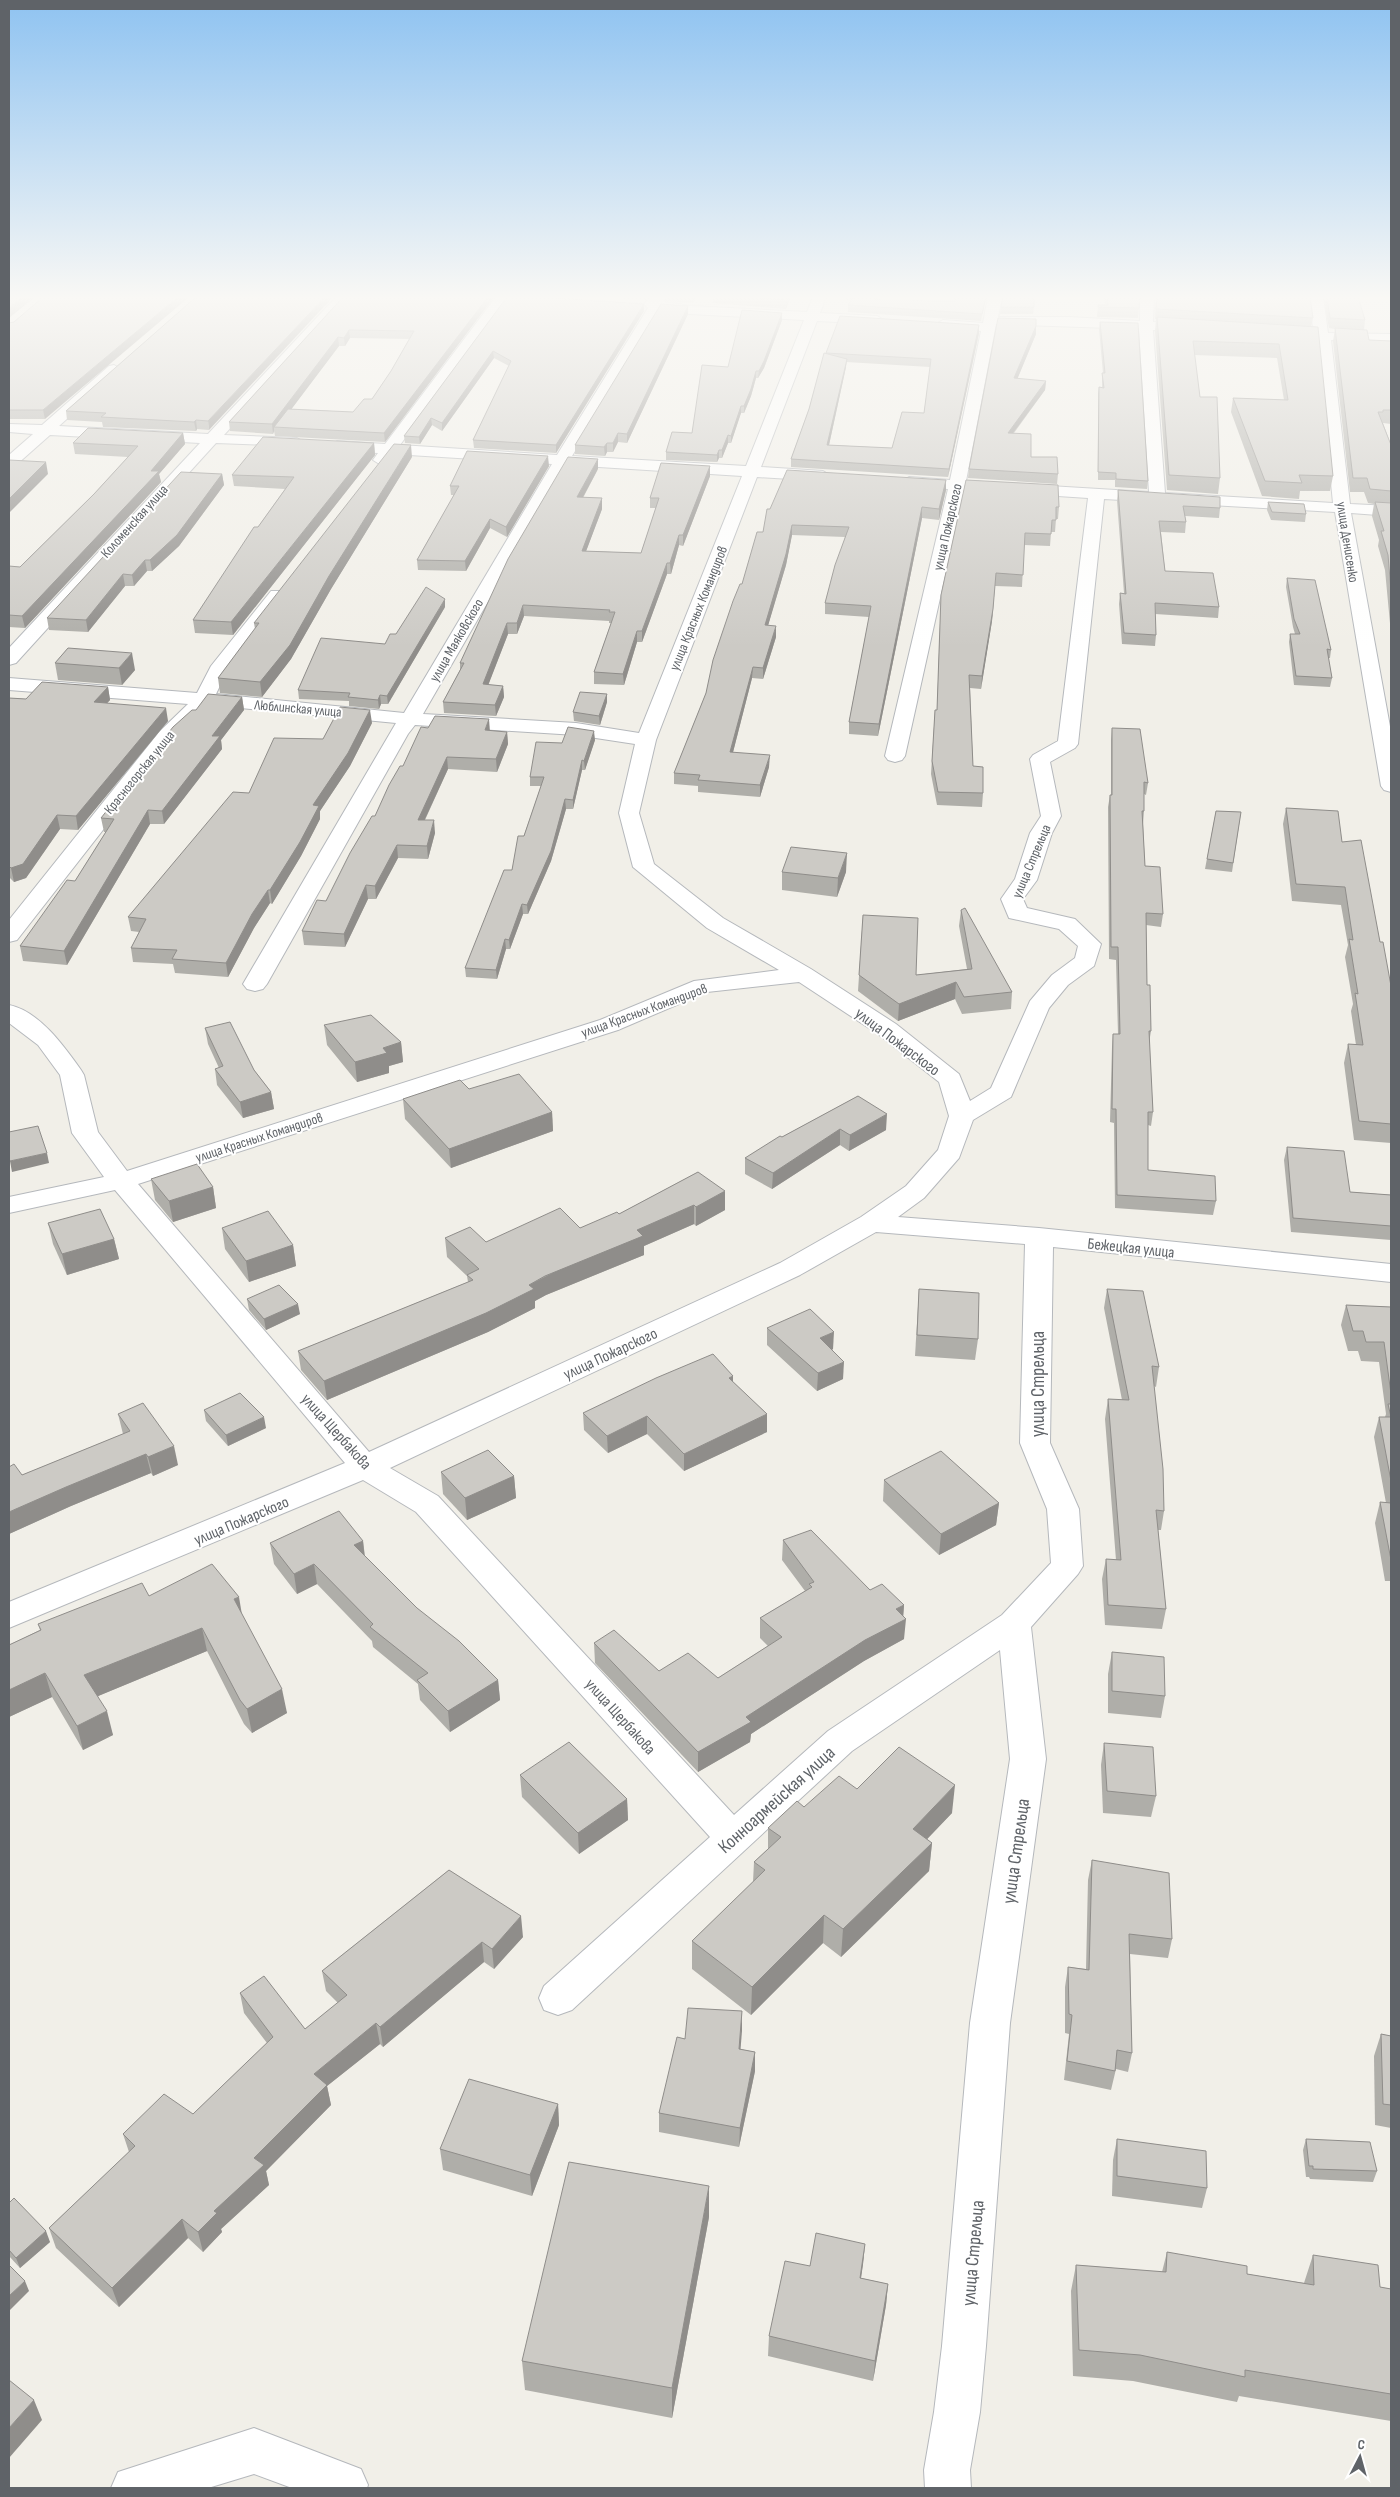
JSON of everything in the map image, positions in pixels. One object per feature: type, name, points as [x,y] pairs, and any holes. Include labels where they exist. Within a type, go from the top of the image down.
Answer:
[{"type":"street","points":[[9,463],[64,414]]},
{"type":"street","name":"Коломенская улица","points":[[9,659],[233,414]]},
{"type":"street","points":[[372,472],[416,414]]},
{"type":"street","name":"улица Маяковского","points":[[255,984],[399,732],[410,719],[590,414]]},
{"type":"street","name":"улица Красных Командиров","points":[[774,414],[646,740],[629,813],[644,867],[715,923],[803,974]]},
{"type":"street","name":"улица Пожарского","points":[[895,756],[957,485],[971,414]]},
{"type":"street","points":[[1152,414],[1157,497]]},
{"type":"street","name":"улица Денисенко","points":[[1332,414],[1342,508],[1391,786]]},
{"type":"street","points":[[9,428],[210,438],[838,477]]},
{"type":"street","points":[[897,481],[1391,511]]},
{"type":"street","name":"улица Стрельца","points":[[962,1116],[1002,1092],[1038,1006],[1060,980],[1086,960],[1090,944],[1068,924],[1018,913],[1012,899],[1026,880],[1041,833],[1051,816],[1048,794],[1040,774],[1040,759],[1068,744],[1096,494]]},
{"type":"street","name":"Красногорская улица","points":[[9,935],[167,735],[204,699],[218,670],[286,583]]},
{"type":"street","name":"Люблинская улица","points":[[9,684],[204,699],[410,719],[576,729],[646,740]]},
{"type":"street","name":"улица Красных Командиров","points":[[9,1205],[121,1181],[609,1025],[702,986],[803,974]]},
{"type":"street","name":"улица Пожарского","points":[[9,1616],[365,1467],[790,1269],[871,1223],[915,1192],[950,1152],[962,1116],[950,1079],[887,1029],[803,974]]},
{"type":"street","name":"улица Щербакова","points":[[9,1012],[47,1040],[72,1075],[86,1133],[121,1181],[365,1467],[427,1504],[732,1838]]},
{"type":"street","name":"Бежецкая улица","points":[[871,1223],[1039,1237],[1391,1273]]},
{"type":"street","name":"улица Стрельца","points":[[948,2488],[947,2470],[957,2412],[964,2346],[990,2023],[1028,1759],[1014,1624],[1067,1566],[1063,1509],[1035,1443],[1039,1237]]},
{"type":"street","name":"Конноармейская улица","points":[[558,1998],[840,1741],[1014,1624]]},
{"type":"street","points":[[134,2488],[254,2451],[345,2486]]},
{"type":"building","points":[[105,414],[215,414],[208,421],[196,420],[194,422],[101,417]]},
{"type":"building","points":[[237,414],[280,414],[272,424],[229,422]]},
{"type":"building","points":[[284,414],[399,414],[384,433],[274,427]]},
{"type":"building","points":[[421,414],[449,414],[442,423],[431,418],[419,437],[404,436]]},
{"type":"building","points":[[486,414],[576,414],[556,445],[473,440]]},
{"type":"building","points":[[594,414],[637,414],[627,434],[618,433],[613,443],[607,443],[604,447],[575,445]]},
{"type":"building","points":[[695,414],[738,414],[731,436],[728,435],[722,450],[719,450],[717,455],[666,452],[672,432],[692,433]]},
{"type":"building","points":[[807,414],[834,414],[827,445],[892,448],[902,414],[961,414],[949,469],[791,459]]},
{"type":"building","points":[[980,414],[1022,414],[1008,433],[1031,434],[1031,457],[1057,457],[1058,474],[969,469]]},
{"type":"building","points":[[1099,414],[1144,414],[1148,481],[1116,479],[1116,473],[1098,472]]},
{"type":"building","points":[[1164,414],[1218,414],[1220,478],[1169,475]]},
{"type":"building","points":[[1239,414],[1327,414],[1333,476],[1299,475],[1302,483],[1265,481]]},
{"type":"building","points":[[1345,414],[1379,414],[1391,445],[1391,491],[1370,489],[1367,478],[1353,478]]},
{"type":"building","points":[[88,428],[183,433],[151,471],[159,471],[22,616],[9,615],[9,566],[20,567],[94,494],[138,446],[73,443]]},
{"type":"building","points":[[263,437],[374,443],[231,622],[193,620],[254,527],[258,527],[294,477],[232,475]]},
{"type":"building","points":[[394,444],[411,445],[329,576],[290,645],[260,682],[218,678],[259,623],[254,623]]},
{"type":"building","points":[[467,451],[548,456],[506,527],[490,519],[465,561],[417,560],[459,486],[450,486]]},
{"type":"building","points":[[568,457],[598,459],[577,497],[602,498],[582,551],[641,553],[659,498],[650,498],[661,463],[710,466],[683,535],[679,535],[670,563],[667,563],[642,631],[637,631],[623,674],[594,672],[615,612],[609,612],[610,610],[523,605],[517,623],[507,623],[483,684],[503,686],[495,705],[443,702],[464,663],[460,663],[508,559]]},
{"type":"building","points":[[9,460],[46,462],[9,499]]},
{"type":"building","points":[[787,470],[946,480],[939,509],[922,507],[879,724],[849,722],[871,606],[825,603],[835,565],[849,527],[792,525],[786,554],[765,625],[776,626],[763,668],[753,667],[730,752],[770,755],[760,785],[698,780],[700,775],[674,773],[706,693],[713,660],[733,601],[740,584],[742,584],[757,532],[763,532],[767,509],[770,509]]},
{"type":"building","points":[[181,472],[222,474],[177,535],[150,560],[145,560],[132,575],[123,574],[86,620],[47,618]]},
{"type":"building","points":[[966,480],[1058,485],[1059,507],[1056,507],[1056,520],[1052,520],[1051,534],[1025,533],[1023,575],[996,573],[993,609],[982,676],[969,675],[973,766],[983,767],[983,793],[938,792],[932,761],[935,710],[937,710],[941,595]]},
{"type":"building","points":[[1118,490],[1220,497],[1220,508],[1183,506],[1186,522],[1159,521],[1165,571],[1213,573],[1219,607],[1155,603],[1156,635],[1124,633],[1120,593],[1126,594]]},
{"type":"building","points":[[1268,502],[1304,504],[1306,514],[1272,512]]},
{"type":"building","points":[[1375,502],[1391,503],[1391,591],[1388,555],[1381,531],[1384,531]]},
{"type":"building","points":[[1287,578],[1315,580],[1331,650],[1327,649],[1332,678],[1296,676],[1290,634],[1300,634],[1294,619]]},
{"type":"building","points":[[426,587],[445,599],[387,696],[380,695],[378,700],[348,697],[350,693],[298,690],[321,638],[385,644],[390,634],[396,634]]},
{"type":"building","points":[[68,648],[132,653],[119,668],[55,663]]},
{"type":"building","points":[[42,682],[108,687],[94,702],[166,708],[76,816],[57,815],[23,864],[11,868],[9,866],[9,698],[26,699]]},
{"type":"building","points":[[580,692],[607,694],[599,716],[573,712]]},
{"type":"building","points":[[208,694],[242,697],[212,736],[220,736],[162,811],[148,810],[64,951],[20,946],[67,880],[75,881],[114,819],[101,818],[173,727],[192,710],[196,710]]},
{"type":"building","points":[[340,707],[370,710],[348,753],[313,805],[319,806],[300,842],[270,890],[268,890],[252,914],[226,963],[172,959],[177,950],[131,948],[146,919],[128,917],[233,792],[249,793],[274,738],[323,739]]},
{"type":"building","points":[[435,716],[489,719],[485,730],[507,732],[496,759],[447,757],[418,820],[434,820],[427,846],[397,845],[375,886],[366,885],[344,934],[302,931],[317,900],[326,901],[350,853],[372,816],[375,816],[400,766],[403,766],[421,727],[428,728]]},
{"type":"building","points":[[568,727],[594,731],[584,761],[582,760],[573,800],[565,799],[551,851],[527,905],[522,904],[509,940],[505,939],[496,970],[465,968],[504,870],[512,870],[518,836],[524,836],[544,777],[530,777],[536,742],[562,743]]},
{"type":"building","points":[[1112,728],[1140,729],[1148,783],[1144,782],[1144,811],[1142,811],[1145,866],[1160,867],[1163,914],[1146,913],[1147,985],[1150,985],[1151,1031],[1149,1031],[1153,1112],[1148,1112],[1148,1170],[1215,1176],[1216,1201],[1117,1195],[1116,1109],[1112,1109],[1113,1034],[1120,1034],[1118,947],[1111,947],[1110,795],[1112,795]]},
{"type":"building","points":[[1286,808],[1338,811],[1342,842],[1361,840],[1380,942],[1383,942],[1391,986],[1391,1124],[1359,1121],[1348,1044],[1363,1045],[1355,993],[1358,994],[1349,939],[1353,940],[1345,887],[1296,884]]},
{"type":"building","points":[[1216,811],[1241,812],[1233,863],[1207,859]]},
{"type":"building","points":[[791,847],[847,853],[838,878],[782,872]]},
{"type":"building","points":[[965,908],[1012,992],[964,997],[956,982],[899,1004],[859,975],[863,915],[918,918],[916,975],[972,969],[961,910]]},
{"type":"building","points":[[371,1015],[401,1042],[383,1048],[387,1053],[355,1062],[324,1025]]},
{"type":"building","points":[[230,1022],[254,1070],[271,1092],[240,1102],[215,1069],[223,1066],[205,1028]]},
{"type":"building","points":[[519,1074],[552,1112],[449,1149],[403,1099],[460,1080],[469,1089]]},
{"type":"building","points":[[858,1096],[887,1114],[850,1135],[840,1129],[773,1173],[745,1158],[780,1136],[782,1137]]},
{"type":"building","points":[[38,1126],[47,1153],[10,1161],[9,1132]]},
{"type":"building","points":[[1287,1147],[1344,1151],[1350,1192],[1391,1195],[1391,1226],[1293,1218]]},
{"type":"building","points":[[197,1164],[213,1187],[169,1201],[151,1179]]},
{"type":"building","points":[[698,1172],[725,1191],[696,1207],[694,1205],[637,1230],[643,1236],[545,1276],[529,1285],[534,1289],[486,1313],[324,1381],[298,1351],[473,1280],[467,1275],[479,1269],[445,1238],[470,1227],[486,1242],[560,1208],[580,1228],[617,1212],[619,1214]]},
{"type":"building","points":[[100,1209],[114,1239],[62,1254],[48,1223]]},
{"type":"building","points":[[268,1211],[293,1245],[246,1261],[222,1228]]},
{"type":"building","points":[[279,1285],[298,1304],[264,1319],[247,1299]]},
{"type":"building","points":[[919,1289],[979,1293],[978,1339],[917,1335]]},
{"type":"building","points":[[1107,1289],[1143,1291],[1159,1367],[1152,1366],[1163,1469],[1164,1511],[1156,1510],[1166,1609],[1108,1605],[1106,1559],[1121,1560],[1108,1399],[1129,1400]]},
{"type":"building","points":[[1346,1305],[1391,1307],[1391,1394],[1384,1342],[1366,1342],[1363,1331],[1353,1331]]},
{"type":"building","points":[[810,1309],[834,1332],[820,1338],[844,1362],[818,1373],[767,1328]]},
{"type":"building","points":[[713,1354],[733,1376],[729,1378],[767,1414],[684,1454],[647,1416],[607,1436],[583,1413],[656,1378]]},
{"type":"building","points":[[240,1393],[264,1417],[226,1435],[204,1410]]},
{"type":"building","points":[[143,1403],[174,1446],[148,1457],[146,1454],[9,1512],[9,1467],[14,1464],[22,1475],[130,1431],[118,1414]]},
{"type":"building","points":[[1388,1404],[1391,1404],[1391,1417]]},
{"type":"building","points":[[1379,1417],[1391,1417],[1391,1481]]},
{"type":"building","points":[[488,1450],[514,1476],[465,1498],[441,1472]]},
{"type":"building","points":[[941,1451],[999,1503],[941,1534],[884,1480]]},
{"type":"building","points":[[1380,1502],[1391,1503],[1391,1560]]},
{"type":"building","points":[[339,1511],[363,1541],[354,1545],[417,1608],[459,1641],[498,1680],[448,1711],[417,1680],[428,1673],[370,1627],[373,1624],[314,1564],[294,1574],[270,1543]]},
{"type":"building","points":[[811,1530],[870,1590],[882,1584],[904,1605],[896,1609],[906,1619],[865,1640],[746,1717],[751,1722],[698,1752],[594,1643],[614,1630],[659,1671],[688,1653],[718,1678],[782,1637],[760,1618],[812,1587],[809,1584],[814,1582],[783,1540]]},
{"type":"building","points":[[212,1564],[239,1597],[234,1599],[282,1689],[247,1709],[240,1700],[202,1628],[84,1675],[107,1711],[77,1726],[45,1673],[9,1690],[9,1645],[41,1630],[38,1624],[142,1583],[149,1596]]},
{"type":"building","points":[[1112,1652],[1164,1657],[1165,1696],[1112,1691]]},
{"type":"building","points":[[569,1742],[627,1799],[578,1833],[520,1775]]},
{"type":"building","points":[[1104,1743],[1153,1747],[1156,1796],[1107,1791]]},
{"type":"building","points":[[899,1747],[955,1785],[913,1829],[932,1843],[843,1929],[824,1915],[752,1987],[692,1941],[765,1870],[754,1862],[781,1837],[768,1828],[797,1801],[804,1807],[839,1776],[857,1789]]},
{"type":"building","points":[[1092,1860],[1169,1873],[1172,1939],[1129,1934],[1132,2053],[1117,2050],[1115,2071],[1067,2061],[1072,2015],[1069,2014],[1068,1967],[1089,1970]]},
{"type":"building","points":[[449,1870],[521,1916],[492,1949],[482,1942],[380,2027],[376,2023],[314,2074],[327,2085],[254,2158],[264,2165],[214,2211],[217,2213],[198,2232],[182,2219],[112,2288],[49,2228],[135,2146],[123,2134],[164,2094],[193,2114],[273,2037],[240,1993],[264,1976],[305,2029],[347,1995],[322,1971]]},
{"type":"building","points":[[688,2008],[742,2011],[739,2049],[755,2052],[740,2128],[659,2113],[677,2037],[685,2039]]},
{"type":"building","points":[[1381,2034],[1391,2036],[1391,2105],[1383,2104]]},
{"type":"building","points":[[469,2079],[558,2104],[530,2175],[440,2149]]},
{"type":"building","points":[[1117,2139],[1206,2151],[1207,2188],[1117,2176]]},
{"type":"building","points":[[1306,2139],[1370,2142],[1377,2171],[1313,2169],[1313,2166],[1309,2166]]},
{"type":"building","points":[[569,2162],[709,2186],[672,2388],[522,2361]]},
{"type":"building","points":[[14,2198],[46,2231],[16,2258],[9,2250],[9,2203]]},
{"type":"building","points":[[816,2233],[865,2244],[860,2278],[888,2284],[875,2361],[769,2336],[785,2261],[810,2266]]},
{"type":"building","points":[[1167,2252],[1247,2266],[1247,2274],[1314,2285],[1313,2255],[1378,2265],[1380,2287],[1391,2289],[1391,2394],[1245,2370],[1245,2377],[1140,2355],[1079,2350],[1076,2265],[1166,2272]]},
{"type":"building","points":[[9,2265],[25,2281],[9,2296]]},
{"type":"building","points":[[9,2380],[34,2400],[9,2428]]}]
